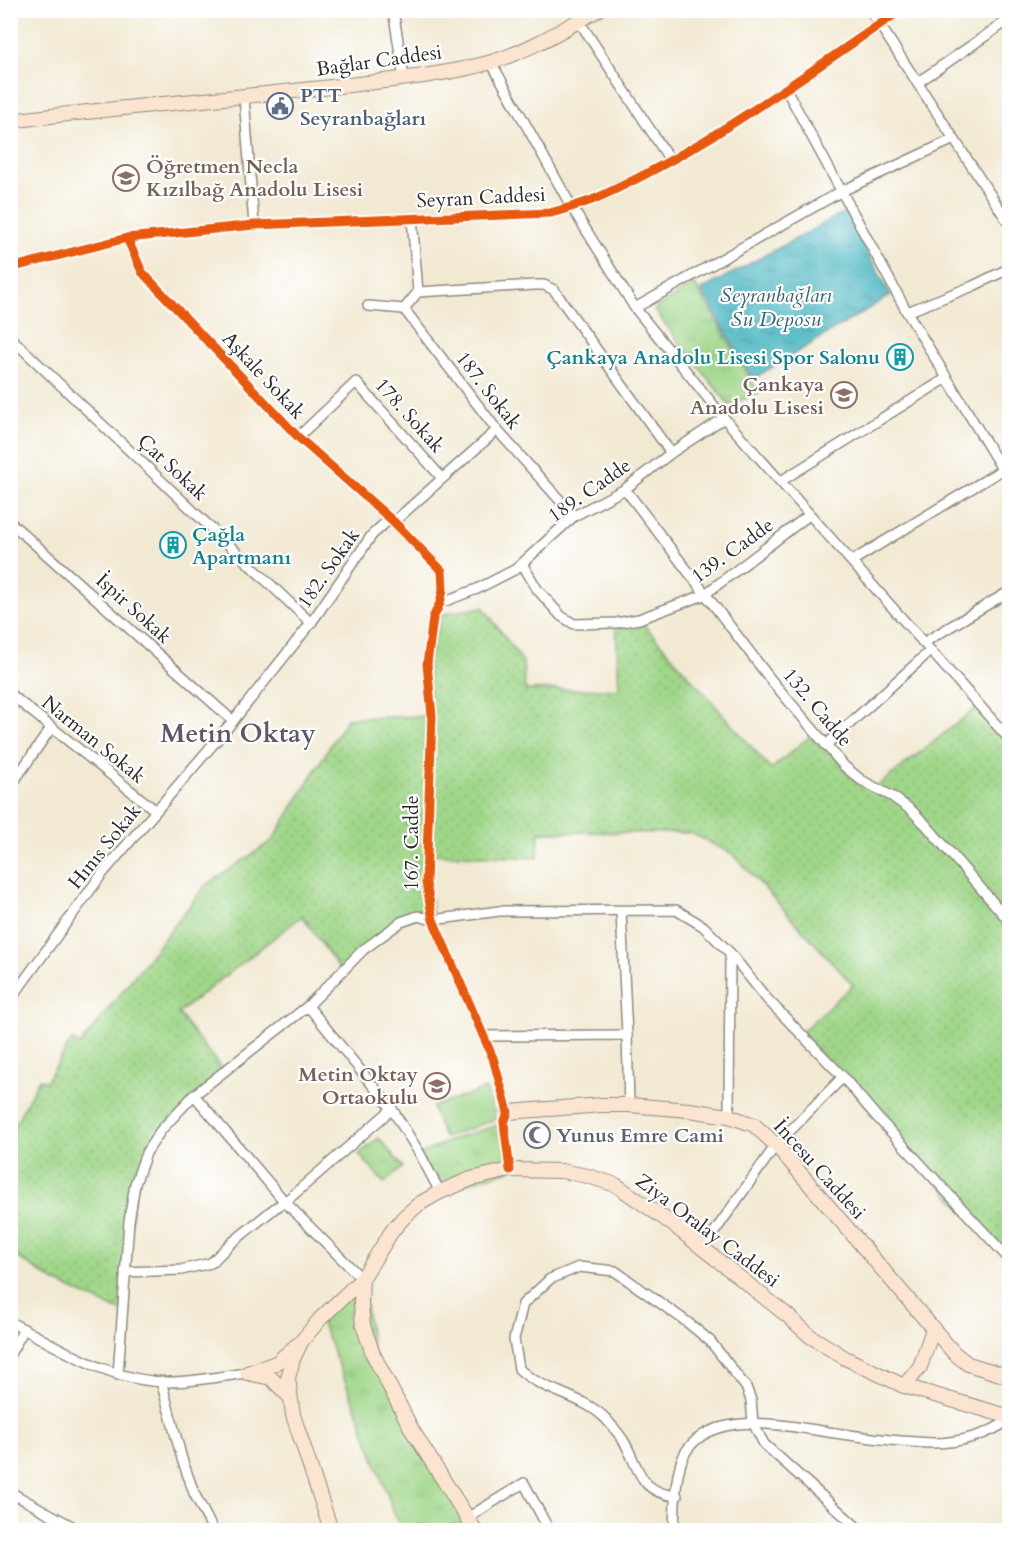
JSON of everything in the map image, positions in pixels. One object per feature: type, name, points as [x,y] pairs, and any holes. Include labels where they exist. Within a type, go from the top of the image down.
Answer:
[{"type":"main road","name":"Bağlar Caddesi","points":[[11,118],[244,97],[404,78],[491,62],[527,49],[598,10]]},
{"type":"main road","name":"İncesu Caddesi","points":[[508,1112],[566,1106],[629,1105],[729,1116],[754,1125],[776,1144],[954,1353],[968,1364],[1010,1377]]},
{"type":"main road","name":"Ziya Oralay Caddesi","points":[[331,1530],[293,1415],[290,1397],[288,1378],[290,1368],[301,1342],[320,1319],[362,1279],[404,1216],[440,1192],[471,1179],[510,1170],[561,1171],[588,1176],[616,1185],[649,1206],[810,1336],[844,1358],[904,1386],[1010,1418]]},
{"type":"main road","points":[[362,1279],[363,1325],[373,1354],[412,1430],[475,1530]]},
{"type":"main road","points":[[904,1386],[920,1367],[933,1329]]},
{"type":"main road","points":[[247,1373],[276,1363],[301,1342]]},
{"type":"main road","points":[[247,1373],[271,1378],[290,1397]]},
{"type":"street","points":[[393,10],[404,78]]},
{"type":"street","points":[[870,10],[1010,225]]},
{"type":"street","name":"Seyran Caddesi","points":[[10,268],[127,238],[254,225],[551,213],[597,198],[670,160],[786,89],[902,10]]},
{"type":"street","points":[[917,83],[1010,19]]},
{"type":"street","points":[[579,21],[670,160]]},
{"type":"street","points":[[491,62],[571,206],[635,308],[724,418],[1010,740]]},
{"type":"street","points":[[786,89],[907,312],[947,378],[1006,467],[852,561]]},
{"type":"street","points":[[244,97],[254,225]]},
{"type":"street","points":[[635,308],[842,191],[954,139]]},
{"type":"street","points":[[368,306],[404,309],[418,292],[412,218]]},
{"type":"street","name":"Aşkale Sokak","points":[[127,238],[142,272],[298,437],[393,521]]},
{"type":"street","points":[[907,312],[973,286],[1010,268]]},
{"type":"street","points":[[418,292],[535,285],[544,285],[554,290],[671,453]]},
{"type":"street","name":"187. Sokak","points":[[404,309],[497,430],[574,516]]},
{"type":"street","name":"Çat Sokak","points":[[10,337],[311,623]]},
{"type":"street","points":[[781,481],[947,378]]},
{"type":"street","name":"178. Sokak","points":[[298,437],[356,382],[442,478]]},
{"type":"street","name":"189. Cadde","points":[[440,603],[477,589],[523,565],[574,516],[625,489],[671,453],[724,418]]},
{"type":"street","name":"182. Sokak","points":[[233,722],[311,623],[372,535],[385,523],[393,521],[497,430]]},
{"type":"street","name":"132. Cadde","points":[[625,489],[771,680],[844,766],[861,780],[893,797],[911,810],[1010,922]]},
{"type":"street","name":"139. Cadde","points":[[523,565],[537,589],[561,616],[574,624],[616,623],[639,619],[704,595],[809,515]]},
{"type":"street","name":"167. Cadde","points":[[393,521],[442,571],[443,590],[433,618],[427,664],[432,716],[426,883],[433,920],[493,1058],[508,1112],[504,1123],[510,1170]]},
{"type":"street","name":"İspir Sokak","points":[[10,522],[233,722]]},
{"type":"street","points":[[922,643],[1010,591]]},
{"type":"street","points":[[826,745],[930,651]]},
{"type":"street","name":"Narman Sokak","points":[[10,694],[156,812]]},
{"type":"street","name":"Hınıs Sokak","points":[[10,1000],[102,874],[233,722]]},
{"type":"street","points":[[10,787],[51,728]]},
{"type":"street","points":[[118,1375],[129,1221],[135,1184],[146,1153],[161,1130],[194,1095],[308,1006],[341,971],[386,932],[401,922],[418,916],[433,920],[499,911],[676,910],[703,926],[730,953],[767,999],[843,1077],[876,1116],[1010,1260]]},
{"type":"street","points":[[621,911],[629,1105]]},
{"type":"street","points":[[729,1116],[730,953]]},
{"type":"street","points":[[308,1006],[392,1109],[440,1192]]},
{"type":"street","points":[[483,1036],[627,1035]]},
{"type":"street","points":[[703,1248],[776,1144],[843,1077]]},
{"type":"street","points":[[194,1095],[285,1202],[362,1279]]},
{"type":"street","points":[[125,1272],[181,1270],[211,1263],[229,1245],[285,1202],[392,1109]]},
{"type":"street","points":[[677,1496],[661,1495],[649,1487],[640,1477],[625,1444],[603,1416],[532,1379],[519,1369],[514,1339],[523,1305],[550,1279],[579,1267],[615,1271],[687,1322],[710,1341],[746,1387],[751,1400],[753,1423],[764,1444],[860,1530]]},
{"type":"street","points":[[10,1322],[94,1366],[118,1375],[161,1381],[184,1381],[247,1373]]},
{"type":"street","points":[[10,1354],[24,1329]]},
{"type":"street","points":[[161,1381],[182,1459],[194,1493],[213,1530]]},
{"type":"street","points":[[674,1530],[680,1464],[686,1451],[695,1441],[727,1426],[753,1423],[785,1424],[829,1432],[934,1443],[956,1441],[981,1434],[998,1428],[1010,1418]]},
{"type":"street","points":[[467,1518],[524,1483],[549,1530]]},
{"type":"street","points":[[10,1492],[79,1530]]},
{"type":"green space","points":[[694,283],[759,393],[729,405],[654,310]]},
{"type":"green space","points":[[483,607],[523,662],[525,690],[619,689],[616,623],[639,619],[771,769],[815,732],[844,766],[875,788],[980,705],[1009,740],[1009,1260],[800,1033],[853,985],[733,854],[691,833],[539,832],[538,858],[426,854],[433,920],[418,916],[401,922],[341,971],[302,916],[178,1013],[224,1072],[161,1130],[135,1184],[122,1312],[55,1282],[11,1253],[11,1132],[39,1079],[46,1082],[72,1040],[80,1045],[205,886],[273,840],[347,718],[432,716],[427,664],[442,614]]},
{"type":"green space","points":[[486,1089],[496,1119],[444,1138],[432,1107]]},
{"type":"green space","points":[[504,1123],[510,1170],[440,1192],[420,1154],[451,1140]]},
{"type":"green space","points":[[379,1138],[403,1167],[384,1183],[359,1154]]},
{"type":"green space","points":[[362,1279],[373,1354],[475,1530],[403,1530],[395,1516],[360,1418],[320,1319]]},
{"type":"water","name":"Seyranbağları Su Deposu","points":[[845,212],[891,295],[753,379],[701,290]]},
{"type":"cycle path","points":[[10,268],[127,238],[254,225],[551,213],[599,197],[639,178],[716,134],[901,10]]},
{"type":"cycle path","points":[[127,238],[142,272],[298,437],[393,521],[442,571],[443,590],[433,618],[427,664],[432,716],[426,883],[433,920],[493,1058],[508,1112],[504,1123],[510,1170]]},
{"type":"place","name":"PTT Seyranbağları","points":[[280,106]]},
{"type":"place","name":"Öğretmen Necla Kızılbağ Anadolu Lisesi","points":[[126,178]]},
{"type":"place","name":"Çankaya Anadolu Lisesi Spor Salonu","points":[[900,357]]},
{"type":"place","name":"Çankaya Anadolu Lisesi","points":[[844,395]]},
{"type":"place","name":"Çağla Apartmanı","points":[[173,545]]},
{"type":"place","name":"Metin Oktay Ortaokulu","points":[[437,1086]]},
{"type":"place","name":"Yunus Emre Cami","points":[[537,1135]]},
{"type":"district","name":"Metin Oktay","points":[[238,733]]}]
